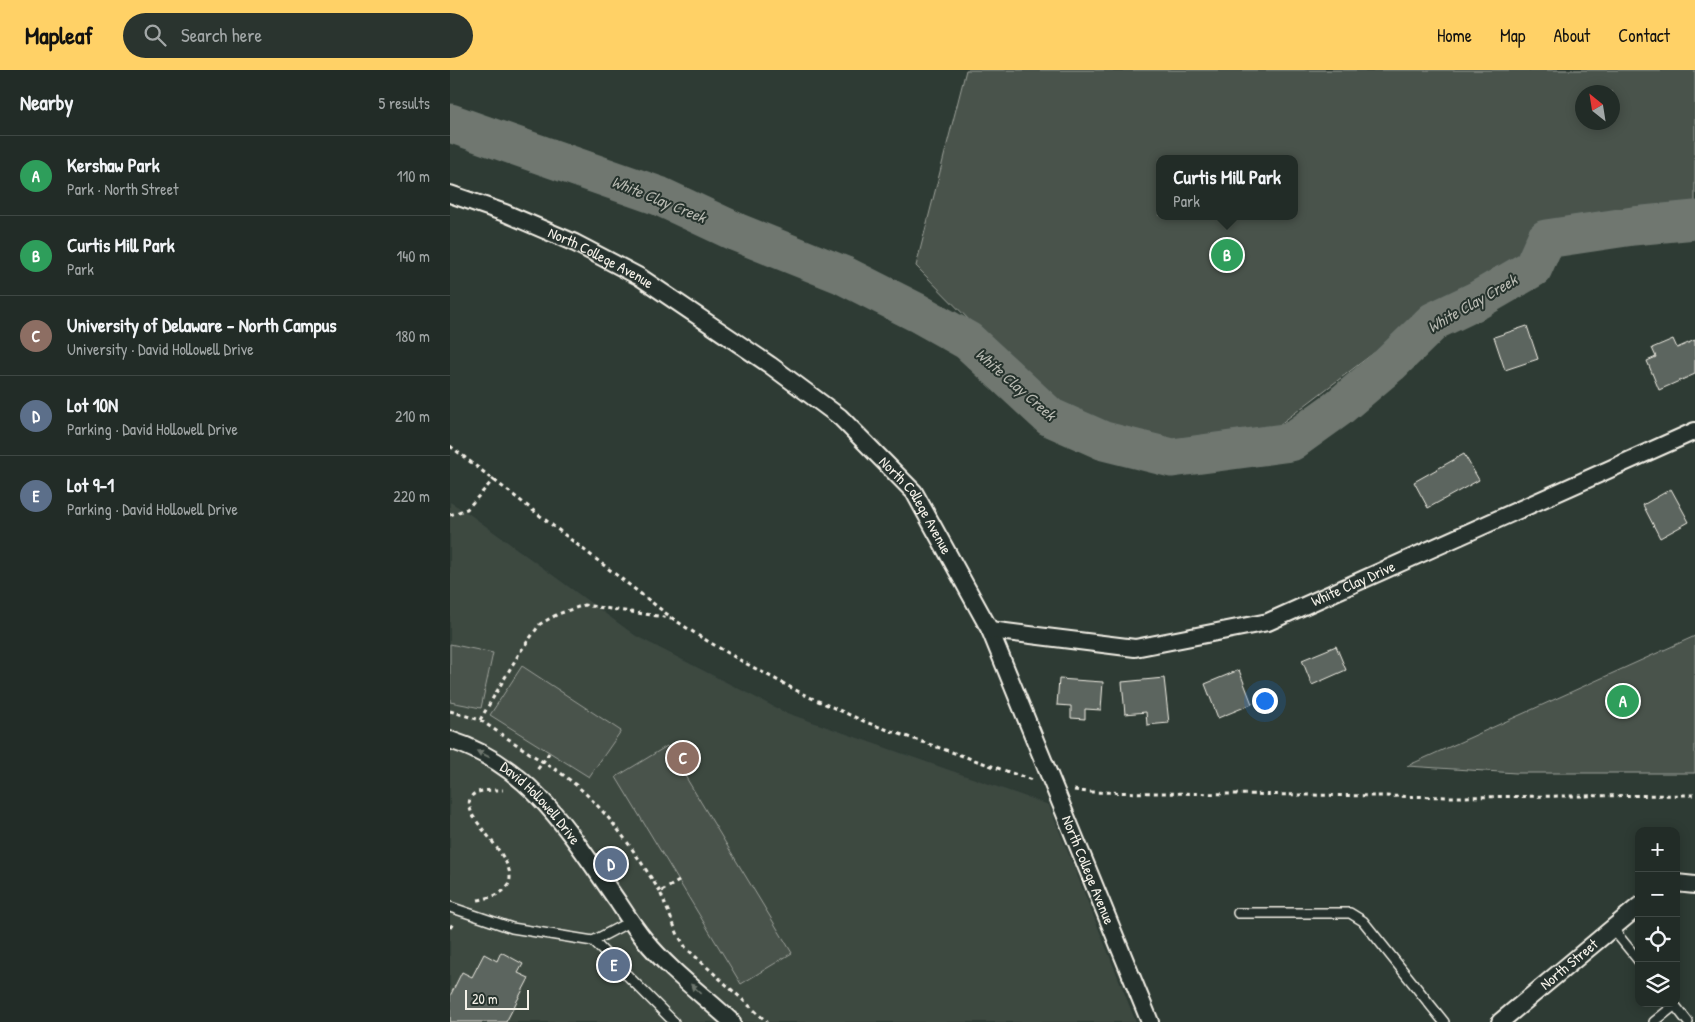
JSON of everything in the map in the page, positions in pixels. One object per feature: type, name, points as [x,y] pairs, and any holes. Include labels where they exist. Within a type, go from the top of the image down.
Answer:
[{"type":"street","name":"North College Avenue","points":[[450,194],[575,243],[640,278],[770,365],[840,417],[914,492],[990,630],[1150,1022]]},
{"type":"street","name":"White Clay Drive","points":[[990,630],[1135,648],[1268,622],[1695,431]]},
{"type":"street","name":"David Hollowell Drive","points":[[450,740],[493,759],[526,782],[558,817],[643,938],[727,1020]]},
{"type":"street","points":[[1680,883],[1695,885]]},
{"type":"street","name":"North Street","points":[[1500,1022],[1635,909]]},
{"type":"lane","points":[[450,907],[512,928],[593,941],[674,1022]]},
{"type":"lane","points":[[1238,913],[1350,913],[1363,921],[1444,1022]]},
{"type":"lane","points":[[593,941],[631,921]]},
{"type":"lane","points":[[1612,928],[1635,956]]},
{"type":"lane","points":[[1654,1022],[1671,1007]]},
{"type":"lane","points":[[1676,1007],[1688,1022]]},
{"type":"path","points":[[450,446],[672,618],[699,636],[807,696],[868,723],[1055,788],[1087,792],[1451,797],[1695,794]]},
{"type":"path","points":[[450,515],[467,508],[494,479]]},
{"type":"path","points":[[480,720],[525,645],[540,624],[558,614],[584,605],[672,618]]},
{"type":"path","points":[[450,711],[480,720],[578,785],[602,810],[632,849],[660,892],[678,935],[686,948],[767,1022]]},
{"type":"path","points":[[470,900],[492,897],[502,892],[509,885],[511,877],[508,865],[468,807],[470,800],[476,792],[484,790],[518,791],[533,776],[549,753]]},
{"type":"path","points":[[660,892],[679,881]]},
{"type":"shaded area","points":[[966,70],[1695,70],[1695,214],[1650,222],[1568,244],[1497,267],[1433,308],[1275,428],[1173,447],[1054,406],[916,266]]},
{"type":"shaded area","points":[[450,502],[468,513],[636,636],[784,712],[1049,805],[1136,1022],[450,1022]]},
{"type":"shaded area","points":[[1695,636],[1695,773],[1516,773],[1407,766]]},
{"type":"shaded area","points":[[450,644],[493,653],[481,708],[450,702]]},
{"type":"shaded area","points":[[522,666],[621,731],[589,777],[490,715]]},
{"type":"shaded area","points":[[667,746],[792,953],[741,984],[616,777]]},
{"type":"building","points":[[1527,326],[1538,359],[1505,370],[1494,337]]},
{"type":"building","points":[[1673,339],[1677,348],[1695,340],[1695,374],[1659,390],[1647,361],[1656,357],[1652,348]]},
{"type":"building","points":[[1464,454],[1479,480],[1428,508],[1414,482]]},
{"type":"building","points":[[1671,489],[1689,522],[1660,538],[1643,505]]},
{"type":"building","points":[[1336,646],[1346,670],[1312,685],[1302,660]]},
{"type":"building","points":[[1239,670],[1252,704],[1218,718],[1205,684]]},
{"type":"building","points":[[1164,678],[1169,723],[1147,725],[1146,712],[1125,714],[1122,682]]},
{"type":"building","points":[[1059,679],[1103,682],[1101,710],[1085,709],[1085,719],[1071,718],[1071,706],[1057,705]]},
{"type":"building","points":[[501,952],[523,964],[518,973],[529,978],[506,1022],[450,1022],[450,996],[462,972],[472,977],[484,954],[497,961]]},
{"type":"waterway","name":"White Clay Creek","points":[[450,123],[659,196],[736,232],[843,275],[968,341],[1050,417],[1104,441],[1172,458],[1291,442],[1337,409],[1390,364],[1434,321],[1478,300],[1533,268],[1546,239],[1633,226],[1695,220]]},
{"type":"place","name":"Curtis Mill Park","points":[[1227,255]]},
{"type":"place","name":"Kershaw Park","points":[[1623,701]]},
{"type":"place","name":"University of Delaware - North Campus","points":[[683,758]]},
{"type":"place","name":"Lot 10N","points":[[611,864]]},
{"type":"place","name":"Lot 9-1","points":[[614,965]]}]
